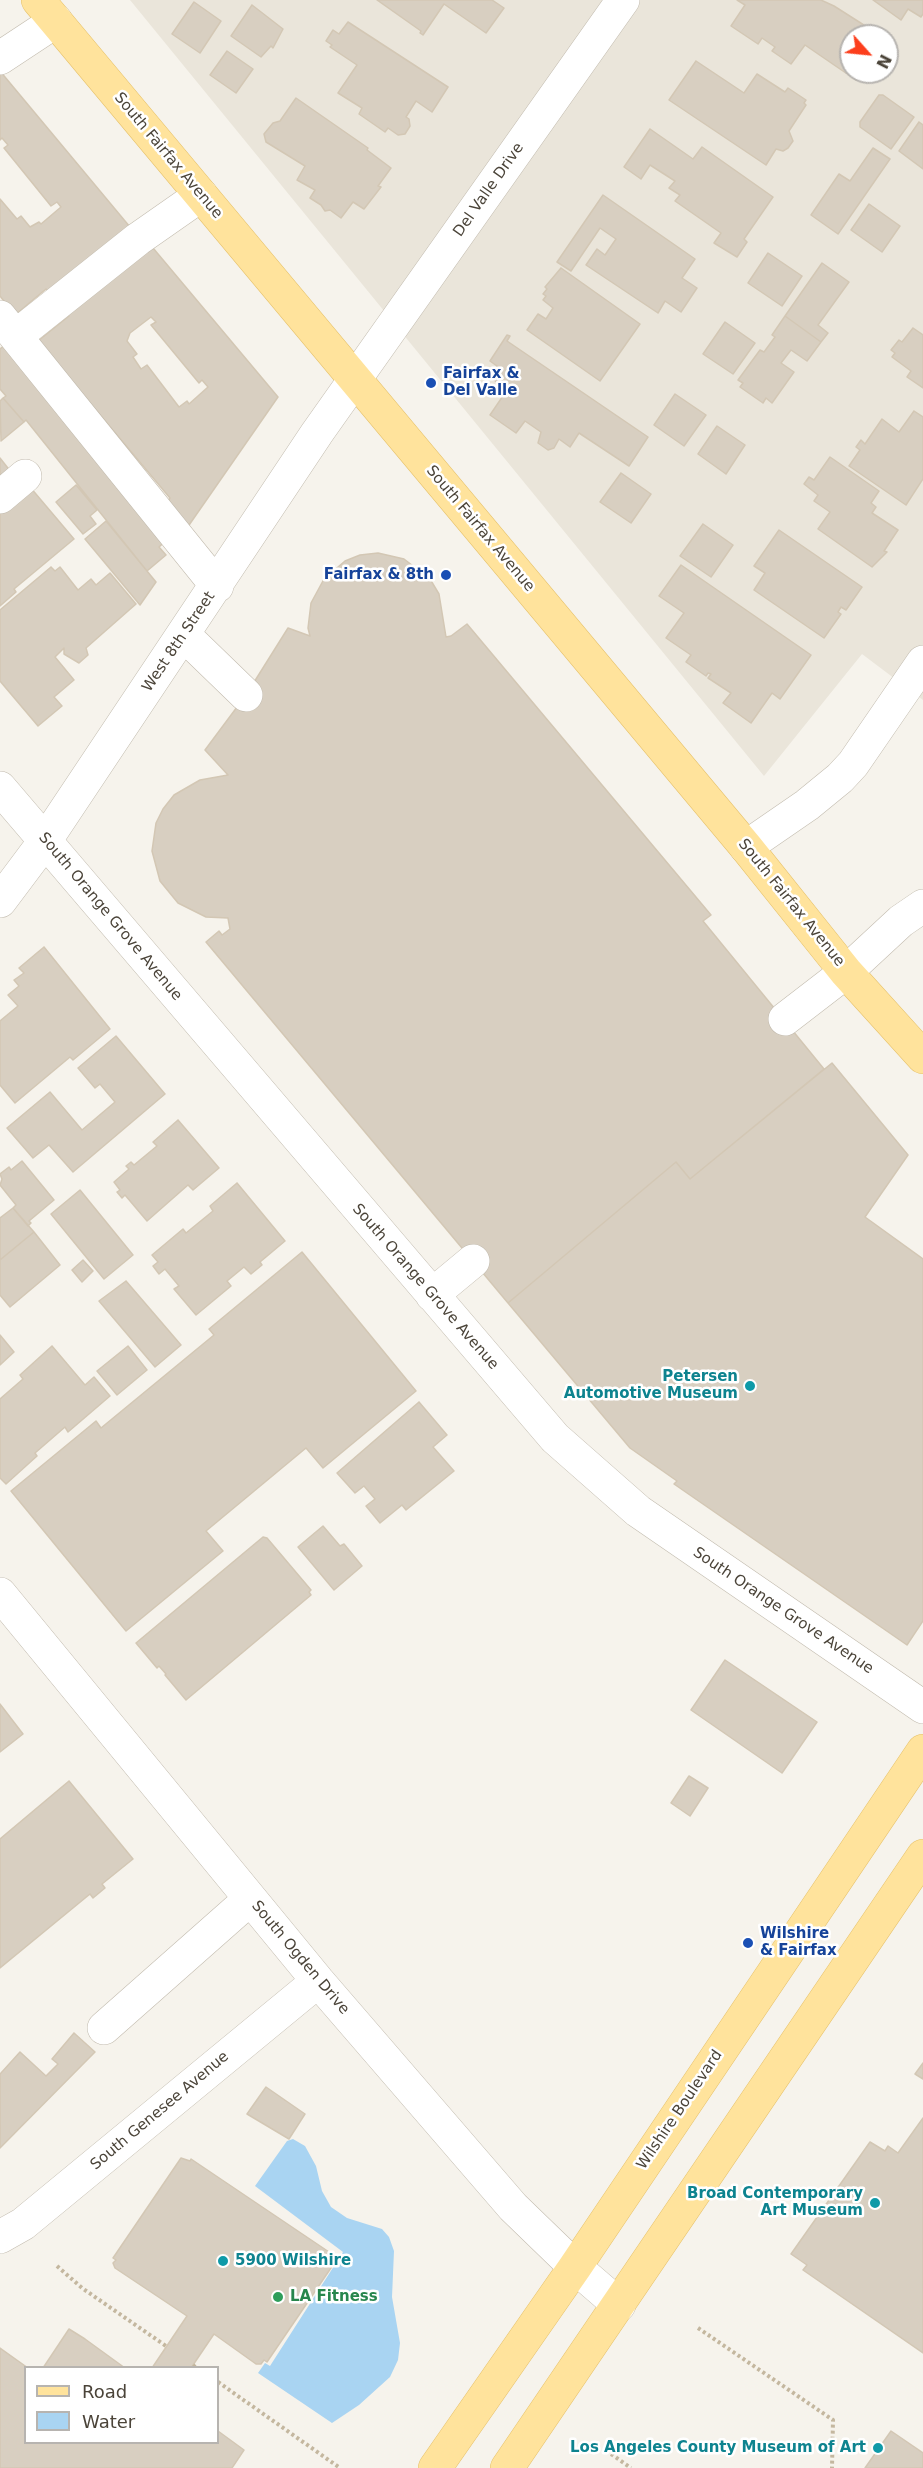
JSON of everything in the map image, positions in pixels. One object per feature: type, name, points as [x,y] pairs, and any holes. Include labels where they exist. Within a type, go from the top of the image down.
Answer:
[{"type":"main road","name":"South Fairfax Avenue","points":[[47,11],[746,846],[846,972],[923,1057]]},
{"type":"main road","name":"Wilshire Boulevard","points":[[435,2468],[575,2267],[923,1751]]},
{"type":"main road","points":[[507,2468],[923,1856]]},
{"type":"street","name":"Del Valle Drive","points":[[356,380],[623,0]]},
{"type":"street","points":[[0,58],[47,11]]},
{"type":"street","points":[[201,195],[8,326],[217,586]]},
{"type":"street","name":"West 8th Street","points":[[0,901],[45,841],[317,433],[356,380]]},
{"type":"street","points":[[0,496],[25,476]]},
{"type":"street","points":[[184,635],[246,695]]},
{"type":"street","points":[[746,846],[807,805],[853,764],[923,662]]},
{"type":"street","name":"South Orange Grove Avenue","points":[[0,788],[555,1438],[600,1480],[638,1511],[923,1707]]},
{"type":"street","points":[[785,1019],[846,972],[901,921],[923,906]]},
{"type":"street","points":[[432,1295],[473,1261]]},
{"type":"street","name":"South Ogden Drive","points":[[0,1594],[318,1982],[513,2207],[575,2267],[619,2305]]},
{"type":"street","points":[[104,2028],[250,1899]]},
{"type":"street","name":"South Genesee Avenue","points":[[0,2237],[23,2224],[318,1982]]},
{"type":"path","points":[[57,2266],[82,2288],[166,2346]]},
{"type":"path","points":[[698,2328],[833,2420],[832,2468]]},
{"type":"path","points":[[219,2383],[340,2468]]},
{"type":"path","points":[[611,2454],[631,2468]]},
{"type":"shaded area","points":[[130,0],[923,0],[923,700],[862,654],[764,776]]},
{"type":"water","points":[[293,2139],[305,2146],[316,2166],[322,2191],[331,2207],[347,2218],[382,2229],[389,2237],[394,2251],[392,2297],[400,2343],[398,2360],[390,2377],[359,2405],[332,2423],[258,2373],[265,2363],[270,2366],[343,2252],[255,2186],[287,2141]]},
{"type":"building","points":[[377,0],[492,0],[504,8],[486,33],[444,4],[423,35],[421,31]]},
{"type":"building","points":[[737,0],[821,0],[862,24],[839,24],[839,68],[805,45],[791,64],[772,51],[775,47],[762,38],[758,44],[731,26],[745,5]]},
{"type":"building","points":[[873,0],[923,0],[923,14],[921,17],[908,9],[901,20]]},
{"type":"building","points":[[194,2],[221,21],[200,53],[172,34]]},
{"type":"building","points":[[252,5],[283,29],[273,48],[271,46],[261,57],[231,36]]},
{"type":"building","points":[[348,22],[448,87],[432,112],[416,101],[406,117],[409,119],[410,126],[405,134],[398,135],[388,128],[385,132],[359,114],[362,108],[338,93],[357,65],[330,47],[332,45],[326,41],[333,30],[339,34]]},
{"type":"building","points":[[227,51],[253,69],[236,93],[210,75]]},
{"type":"building","points":[[696,61],[744,93],[757,74],[785,92],[788,88],[806,100],[804,103],[806,105],[789,131],[793,141],[788,148],[783,151],[776,149],[766,165],[669,100]]},
{"type":"building","points":[[0,71],[130,227],[52,296],[46,289],[15,315],[0,296],[0,199],[17,219],[21,216],[30,227],[39,222],[41,224],[61,207],[57,202],[51,206],[4,148],[8,145],[2,138],[0,140]]},
{"type":"building","points":[[879,95],[883,95],[914,117],[891,149],[860,127],[860,122]]},
{"type":"building","points":[[296,98],[368,148],[367,150],[391,168],[378,186],[381,187],[364,209],[353,202],[341,218],[330,210],[325,211],[321,205],[310,198],[315,190],[297,180],[305,166],[266,142],[264,134],[273,123],[280,121]]},
{"type":"building","points":[[919,122],[923,125],[923,169],[899,151]]},
{"type":"building","points":[[650,129],[693,159],[702,147],[773,197],[744,239],[747,242],[737,257],[714,243],[721,233],[675,201],[680,195],[669,188],[675,181],[650,165],[641,179],[624,167]]},
{"type":"building","points":[[873,148],[890,159],[838,234],[811,215],[839,174],[850,181]]},
{"type":"building","points":[[603,195],[695,259],[682,278],[697,288],[681,312],[665,301],[658,313],[586,265],[597,249],[605,255],[616,239],[600,228],[571,271],[557,262]]},
{"type":"building","points":[[869,204],[900,226],[882,252],[851,230]]},
{"type":"building","points":[[148,242],[278,397],[187,528],[161,510],[170,498],[38,341],[69,316],[61,308]],"holes":[[[151,317],[156,322],[151,325],[199,383],[202,380],[208,387],[189,404],[187,401],[179,407],[147,365],[141,369],[133,357],[137,354],[127,341],[130,333]]]},
{"type":"building","points":[[768,253],[802,276],[782,306],[748,283]]},
{"type":"building","points":[[822,263],[849,282],[818,325],[828,333],[821,342],[785,316]]},
{"type":"building","points":[[561,268],[640,324],[600,381],[527,330],[538,314],[546,319],[553,308],[543,300],[546,296],[543,294],[547,289],[545,287]]},
{"type":"building","points":[[785,316],[821,342],[807,361],[791,350],[781,363],[794,372],[772,403],[766,398],[763,403],[740,387],[743,383],[738,380],[760,350],[764,352],[775,337],[772,335]]},
{"type":"building","points":[[725,322],[755,343],[733,374],[703,354]]},
{"type":"building","points":[[913,328],[923,335],[923,388],[907,377],[911,371],[892,357],[895,353],[891,350],[899,340],[902,342]]},
{"type":"building","points":[[507,335],[510,336],[507,341],[648,437],[629,466],[579,433],[570,447],[559,439],[554,448],[548,450],[538,443],[541,432],[525,421],[516,433],[490,415],[507,390],[494,380],[501,369],[490,361]]},
{"type":"building","points":[[6,344],[168,539],[159,547],[166,555],[147,571],[26,420],[24,422],[3,398],[6,396],[0,389],[0,349]]},
{"type":"building","points":[[675,394],[706,415],[684,446],[654,425]]},
{"type":"building","points":[[3,398],[24,422],[1,441],[0,401]]},
{"type":"building","points":[[914,411],[923,417],[923,479],[906,505],[849,466],[860,450],[856,447],[861,440],[865,444],[882,419],[899,432]]},
{"type":"building","points":[[717,426],[745,445],[726,474],[698,454]]},
{"type":"building","points":[[830,457],[879,491],[871,503],[876,507],[872,513],[898,530],[884,551],[887,552],[872,567],[818,529],[830,512],[814,501],[818,495],[804,484],[809,477],[814,480]]},
{"type":"building","points":[[0,458],[11,472],[0,481]]},
{"type":"building","points":[[621,473],[651,494],[631,523],[600,502]]},
{"type":"building","points":[[76,485],[97,510],[90,516],[96,524],[83,534],[56,502]]},
{"type":"building","points":[[30,487],[74,539],[14,589],[16,592],[0,606],[0,512]]},
{"type":"building","points":[[106,521],[156,582],[140,605],[85,539]]},
{"type":"building","points":[[703,524],[733,545],[711,577],[680,556]]},
{"type":"building","points":[[779,530],[862,587],[846,610],[841,607],[838,612],[841,614],[824,638],[754,590],[765,573],[754,566]]},
{"type":"building","points":[[378,553],[404,559],[430,579],[439,594],[446,637],[467,624],[711,915],[703,921],[824,1069],[690,1179],[676,1162],[508,1303],[206,942],[219,931],[222,935],[230,929],[228,918],[206,917],[178,903],[160,881],[152,851],[156,823],[174,795],[200,780],[228,775],[205,750],[246,695],[288,628],[310,636],[308,628],[311,603],[324,579],[345,561],[360,555]]},
{"type":"building","points":[[681,565],[811,655],[780,699],[772,693],[751,723],[723,703],[731,693],[708,678],[711,674],[708,673],[706,676],[686,662],[691,655],[666,638],[684,613],[659,596]]},
{"type":"building","points":[[51,567],[55,571],[60,567],[78,590],[91,579],[96,585],[110,573],[136,604],[86,648],[88,655],[79,663],[64,654],[64,648],[55,657],[74,680],[54,697],[62,706],[38,726],[0,681],[0,610]]},
{"type":"building","points":[[44,947],[110,1029],[73,1060],[70,1057],[15,1103],[0,1085],[0,1021],[18,1006],[8,995],[19,986],[14,980],[24,973],[19,968]]},
{"type":"building","points":[[116,1036],[165,1094],[73,1172],[49,1145],[33,1158],[7,1128],[50,1092],[82,1130],[115,1102],[100,1084],[95,1088],[78,1068]]},
{"type":"building","name":"Petersen Automotive Museum","points":[[832,1063],[908,1155],[865,1217],[923,1259],[923,1621],[907,1645],[674,1484],[677,1481],[630,1448],[508,1303],[676,1162],[690,1179]]},
{"type":"building","points":[[178,1120],[219,1168],[193,1190],[188,1185],[147,1221],[125,1195],[122,1198],[114,1182],[129,1169],[126,1166],[131,1162],[134,1165],[157,1146],[153,1142]]},
{"type":"building","points":[[22,1161],[54,1200],[29,1221],[31,1223],[28,1226],[13,1208],[16,1205],[0,1185],[2,1179],[0,1174],[9,1167],[11,1170]]},
{"type":"building","points":[[237,1183],[285,1241],[260,1262],[262,1265],[251,1274],[244,1267],[227,1281],[231,1286],[196,1315],[174,1289],[179,1286],[165,1269],[159,1274],[153,1266],[158,1262],[152,1255],[183,1229],[186,1233],[213,1211],[210,1206]]},
{"type":"building","points":[[80,1190],[133,1255],[104,1279],[51,1214]]},
{"type":"building","points":[[13,1208],[34,1232],[0,1260],[0,1218]]},
{"type":"building","points":[[34,1232],[60,1265],[10,1307],[0,1295],[0,1260]]},
{"type":"building","points":[[302,1252],[416,1391],[323,1468],[306,1448],[206,1531],[223,1551],[126,1631],[11,1491],[96,1421],[101,1428],[214,1335],[209,1329]]},
{"type":"building","points":[[83,1260],[93,1271],[82,1282],[72,1270]]},
{"type":"building","points":[[126,1281],[181,1345],[155,1367],[99,1301]]},
{"type":"building","points":[[0,1335],[14,1352],[0,1365]]},
{"type":"building","points":[[52,1346],[85,1385],[94,1377],[110,1396],[68,1432],[65,1427],[35,1453],[37,1456],[6,1484],[0,1478],[0,1399],[23,1379],[20,1375]]},
{"type":"building","points":[[128,1346],[147,1370],[117,1395],[97,1371]]},
{"type":"building","points":[[419,1402],[447,1435],[433,1447],[454,1471],[406,1510],[402,1505],[380,1523],[366,1506],[375,1499],[364,1486],[355,1493],[337,1473]]},
{"type":"building","points":[[323,1526],[340,1546],[344,1544],[362,1566],[334,1590],[298,1547]]},
{"type":"building","points":[[263,1537],[267,1538],[311,1590],[309,1592],[311,1595],[186,1700],[159,1666],[157,1668],[136,1643]]},
{"type":"building","points":[[725,1660],[817,1722],[782,1773],[691,1710]]},
{"type":"building","points":[[0,1704],[23,1734],[0,1752]]},
{"type":"building","points":[[689,1776],[708,1788],[690,1816],[671,1803]]},
{"type":"building","points":[[69,1781],[133,1859],[102,1884],[105,1888],[93,1898],[90,1894],[0,1968],[0,1839]]},
{"type":"building","points":[[74,2033],[95,2052],[0,2148],[0,2074],[20,2052],[46,2076],[58,2064],[52,2059]]},
{"type":"building","points":[[923,2063],[923,2079],[915,2074]]},
{"type":"building","points":[[266,2087],[305,2114],[289,2139],[247,2114]]},
{"type":"building","name":"Broad Contemporary Art Museum","points":[[923,2118],[923,2353],[803,2270],[807,2265],[791,2254],[870,2142],[885,2151],[888,2146],[898,2153]]},
{"type":"building","name":"5900 Wilshire","points":[[181,2158],[190,2161],[191,2159],[332,2254],[330,2257],[334,2259],[331,2263],[333,2265],[267,2362],[264,2360],[261,2364],[256,2364],[214,2334],[192,2366],[153,2366],[187,2316],[115,2268],[113,2263],[116,2260],[113,2258]]},
{"type":"building","points":[[69,2329],[122,2366],[44,2366]]},
{"type":"building","points":[[0,2348],[25,2366],[24,2444],[219,2444],[219,2432],[244,2450],[232,2468],[0,2468]]},
{"type":"building","points":[[891,2431],[923,2453],[923,2468],[865,2468]]},
{"type":"place","name":"Fairfax & Del Valle","points":[[431,383]]},
{"type":"place","name":"Fairfax & 8th","points":[[446,575]]},
{"type":"place","name":"Petersen Automotive Museum","points":[[750,1386]]},
{"type":"place","name":"Wilshire & Fairfax","points":[[748,1943]]},
{"type":"place","name":"Broad Contemporary Art Museum","points":[[875,2203]]},
{"type":"place","name":"5900 Wilshire","points":[[223,2261]]},
{"type":"place","name":"LA Fitness","points":[[278,2297]]},
{"type":"place","name":"Los Angeles County Museum of Art","points":[[878,2448]]}]
